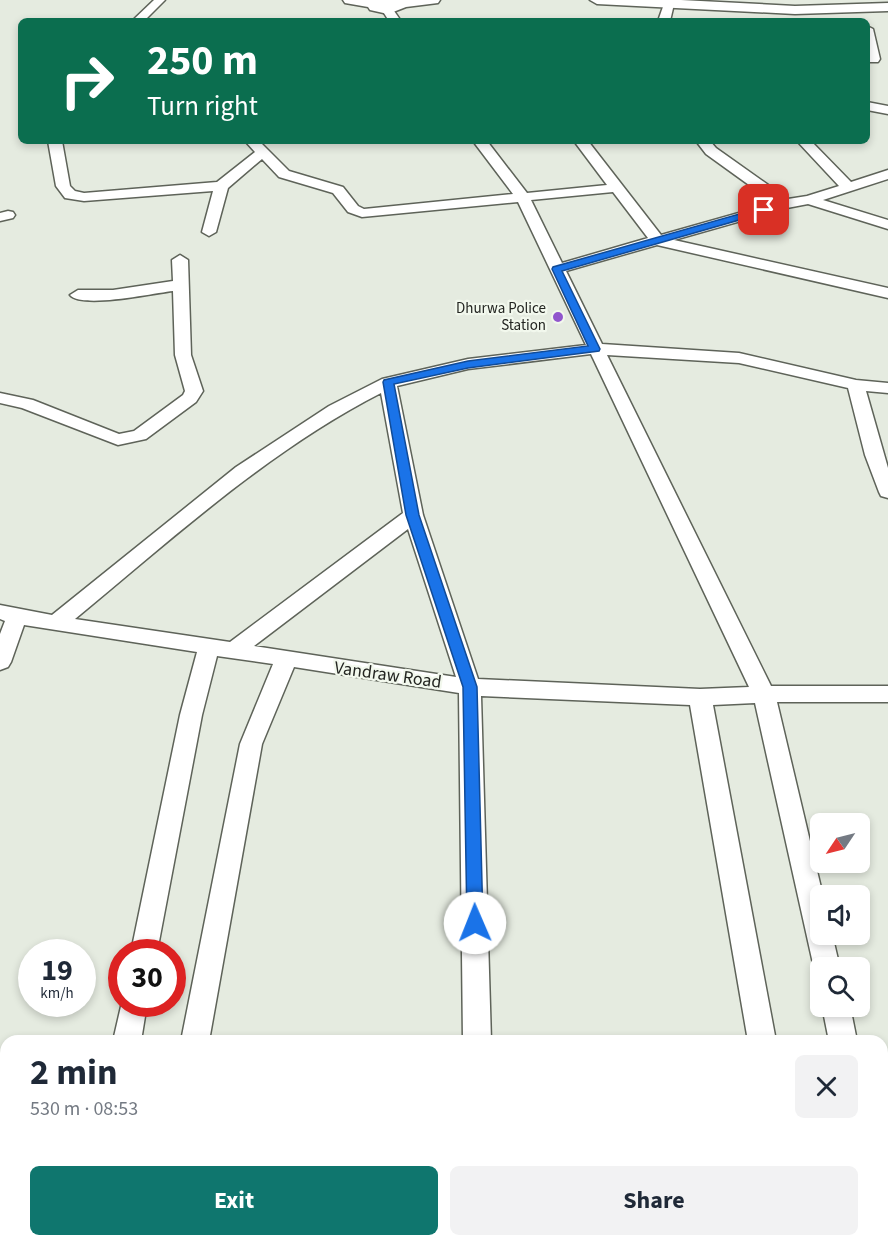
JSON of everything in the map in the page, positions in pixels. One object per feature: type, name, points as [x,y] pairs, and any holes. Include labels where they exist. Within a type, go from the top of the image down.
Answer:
[{"type":"main road","points":[[350,0],[389,10],[433,0]]},
{"type":"main road","points":[[597,0],[864,15],[888,7]]},
{"type":"street","points":[[141,18],[160,0]]},
{"type":"street","points":[[665,18],[669,4]]},
{"type":"street","points":[[871,58],[888,63]]},
{"type":"street","points":[[870,107],[888,110]]},
{"type":"street","points":[[56,144],[63,186],[70,195],[84,197],[221,186],[262,153]]},
{"type":"street","points":[[254,144],[284,174],[338,190],[353,209],[362,213],[615,188]]},
{"type":"street","points":[[482,144],[522,196],[764,694],[824,957]]},
{"type":"street","points":[[583,144],[658,241],[888,293]]},
{"type":"street","points":[[705,144],[711,151],[785,204]]},
{"type":"street","points":[[807,144],[847,186]]},
{"type":"street","points":[[557,269],[785,204],[809,200],[888,174]]},
{"type":"street","points":[[209,232],[221,186]]},
{"type":"street","points":[[809,200],[888,225]]},
{"type":"street","points":[[0,398],[27,404],[118,440],[140,435],[189,398],[194,391],[183,355],[180,260]]},
{"type":"street","points":[[78,295],[113,296],[179,285]]},
{"type":"street","points":[[56,623],[243,471],[335,410],[388,382],[468,364],[595,349],[739,358],[856,385],[888,388]]},
{"type":"street","points":[[388,382],[413,515],[470,687],[477,1035]]},
{"type":"street","points":[[856,385],[874,455],[888,492]]},
{"type":"street","points":[[236,649],[413,515]]},
{"type":"street","points":[[0,662],[8,615]]},
{"type":"street","name":"Vandraw Road","points":[[8,615],[470,687],[700,697],[764,694],[888,694]]},
{"type":"street","points":[[147,939],[190,715],[209,646]]},
{"type":"street","points":[[196,1035],[251,744],[286,660]]},
{"type":"street","points":[[700,697],[761,1035]]},
{"type":"street","points":[[128,1035],[132,1017]]},
{"type":"street","points":[[838,1017],[842,1035]]},
{"type":"place","name":"Dhurwa Police Station","points":[[558,317]]},
{"type":"route","points":[[475,923],[470,687],[413,515],[388,382],[468,364],[595,349],[557,269],[764,210]]}]
